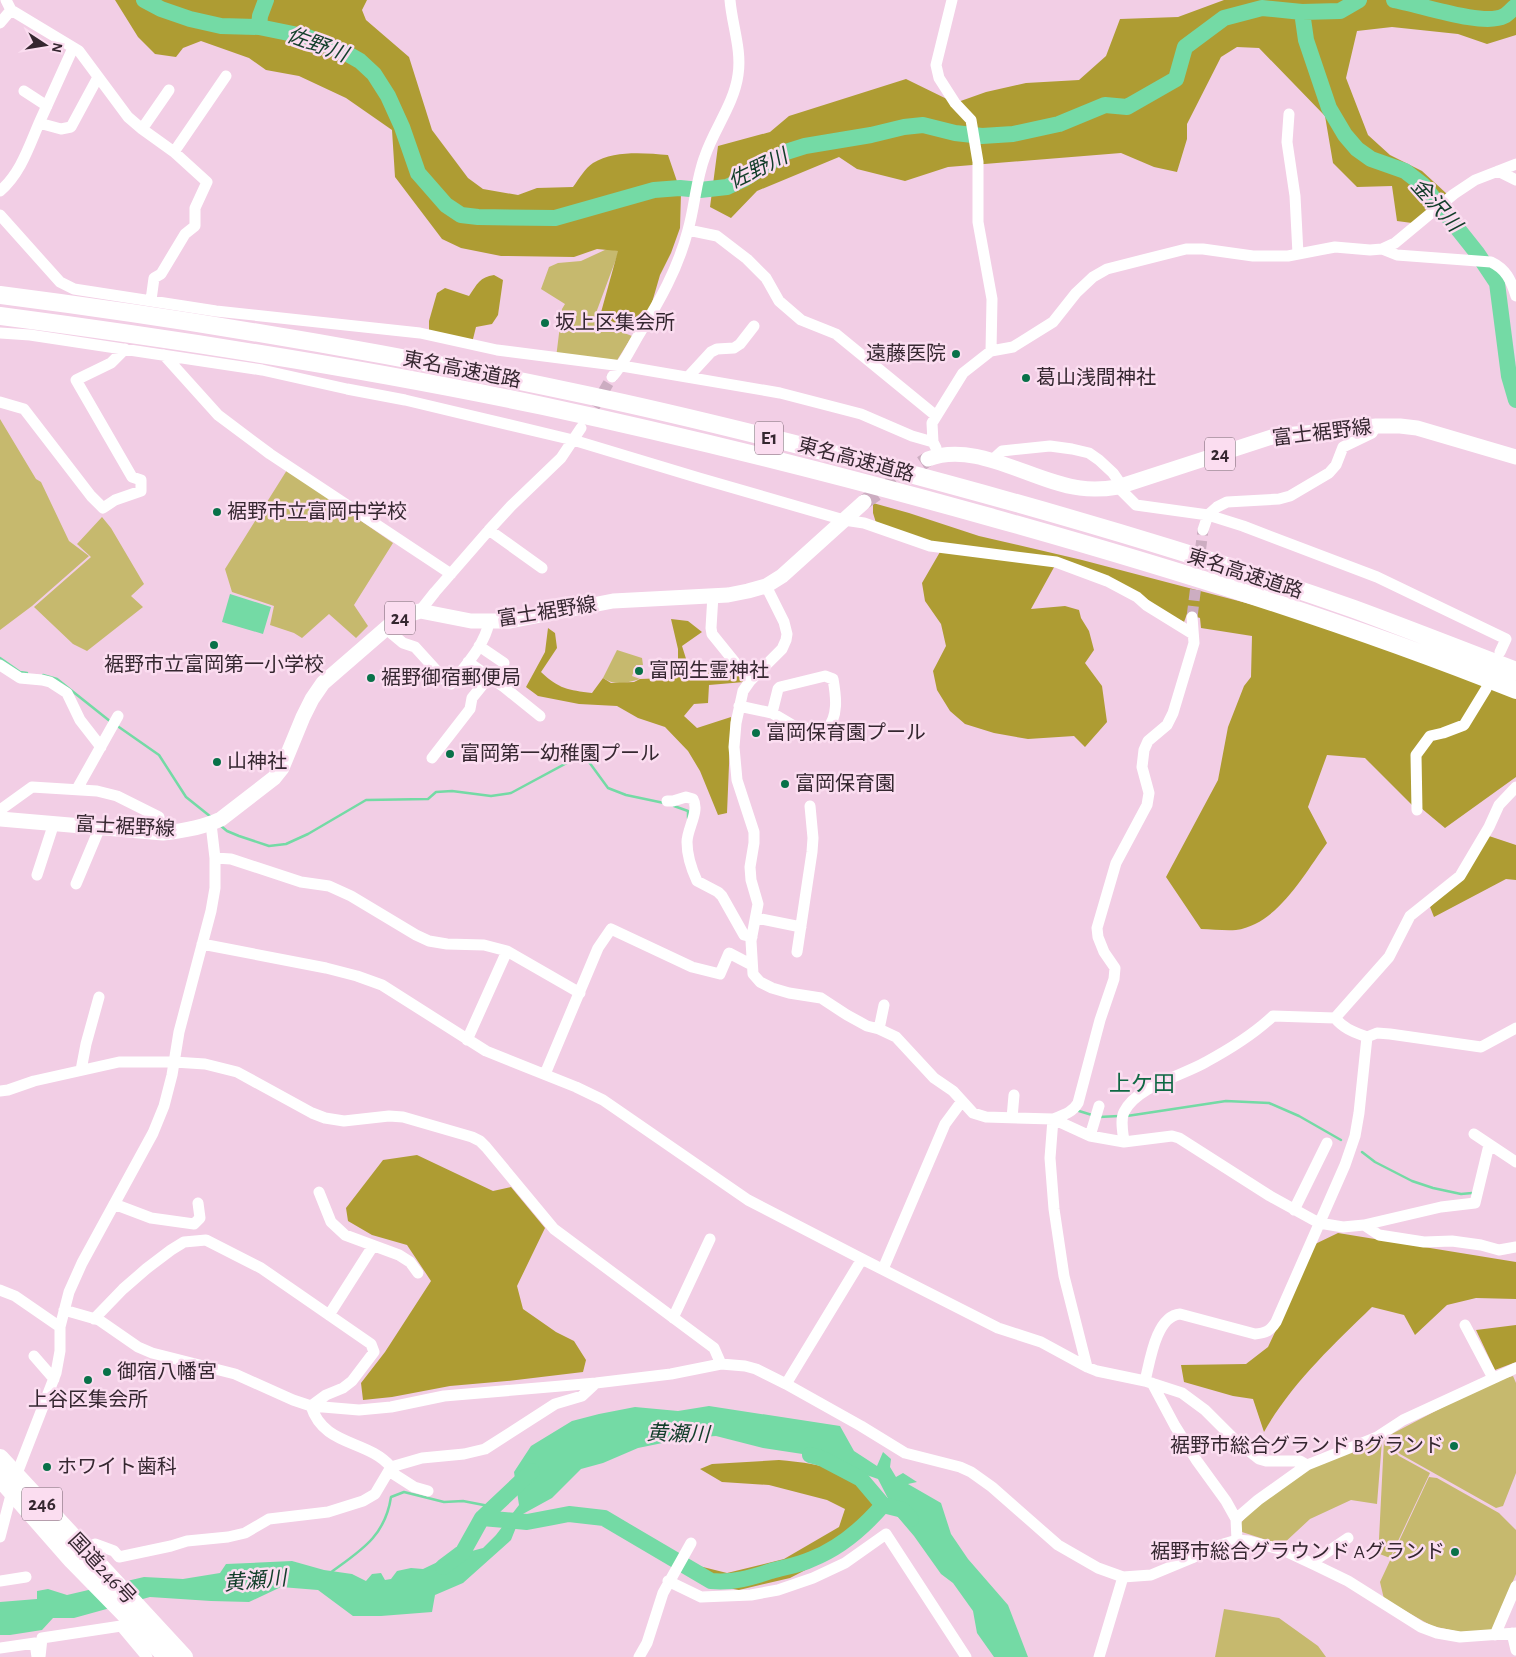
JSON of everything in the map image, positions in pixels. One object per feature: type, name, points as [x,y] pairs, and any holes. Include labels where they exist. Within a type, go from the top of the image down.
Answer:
[{"type":"highway","name":"東名高速道路","points":[[0,295],[208,324],[324,344],[580,393],[698,420],[979,492],[1126,535],[1353,609],[1516,671]]},
{"type":"highway","name":"東名高速道路","points":[[0,316],[216,346],[398,378],[542,406],[673,435],[799,466],[909,494],[1165,568],[1330,622],[1516,690]]},
{"type":"highway","name":"国道246号","points":[[0,1458],[9,1482],[150,1630],[184,1657]]},
{"type":"highway","name":"国道246号","points":[[150,1630],[167,1657]]},
{"type":"main road","name":"富士裾野線","points":[[933,452],[955,453],[991,461],[1048,480],[1079,488],[1100,490],[1120,487],[1275,436],[1376,426],[1416,428],[1516,457]]},
{"type":"main road","name":"富士裾野線","points":[[0,819],[160,833],[186,830],[211,824],[221,819],[274,778],[288,756],[302,717],[323,683],[398,618],[420,611],[471,621],[510,621],[613,601],[748,591],[766,586],[782,576],[864,502]]},
{"type":"street","points":[[612,377],[622,366],[656,310],[679,260],[688,230],[704,157],[731,98],[738,76],[739,54],[730,0]]},
{"type":"street","points":[[952,0],[936,65],[939,78],[955,103],[971,120],[978,162],[978,222],[992,299],[991,352]]},
{"type":"street","points":[[0,23],[9,5],[79,51],[128,117],[174,152],[207,182],[195,208],[195,226],[185,234],[161,274],[154,278],[151,300]]},
{"type":"street","points":[[0,191],[14,176],[27,153],[73,48]]},
{"type":"street","points":[[174,152],[226,76]]},
{"type":"street","points":[[39,122],[60,129],[71,127],[98,77]]},
{"type":"street","points":[[142,129],[169,90]]},
{"type":"street","points":[[24,91],[46,106]]},
{"type":"street","points":[[1289,114],[1288,142],[1298,254]]},
{"type":"street","points":[[933,452],[932,423],[935,415],[963,373],[991,352],[1013,347],[1053,322],[1076,293],[1093,278],[1108,269],[1186,249],[1203,249],[1253,256],[1288,256],[1335,247],[1370,250],[1382,249],[1395,243],[1454,194],[1476,180],[1516,164]]},
{"type":"street","points":[[1498,171],[1516,180]]},
{"type":"street","points":[[0,215],[60,282],[74,289],[216,311],[420,333],[497,350],[622,366],[780,393],[861,414],[912,436],[933,452]]},
{"type":"street","points":[[688,230],[717,236],[747,259],[766,278],[779,301],[801,320],[836,334],[935,415]]},
{"type":"street","points":[[1382,249],[1397,254],[1491,262],[1498,265],[1505,272],[1510,279],[1516,296]]},
{"type":"street","points":[[688,377],[711,352],[734,348],[740,344],[754,326]]},
{"type":"street","points":[[0,332],[30,334],[262,370],[406,400],[573,440],[844,520],[864,523],[930,546],[1056,562],[1106,580],[1137,597],[1146,605],[1193,634]]},
{"type":"street","points":[[0,402],[24,409],[90,496],[103,508],[115,500],[141,491],[141,480],[132,478],[76,380],[111,363],[125,349]]},
{"type":"street","points":[[164,355],[218,415],[270,454],[451,574]]},
{"type":"street","points":[[1203,530],[1208,515],[1227,502],[1266,501],[1290,496],[1329,473],[1336,466],[1343,447],[1372,433],[1376,426]]},
{"type":"street","points":[[420,611],[434,592],[511,506],[561,458],[581,428]]},
{"type":"street","points":[[991,461],[1002,451],[1050,446],[1089,453],[1113,472],[1120,487],[1136,505],[1208,515],[1243,526],[1377,577],[1511,641],[1500,652]]},
{"type":"street","points":[[489,530],[542,568]]},
{"type":"street","points":[[766,586],[784,622],[786,640],[782,649],[750,681],[743,691],[734,747],[736,769],[754,832],[750,867],[751,880],[758,904],[752,937],[753,974],[760,982],[772,988],[821,998],[867,1026],[896,1037],[934,1078],[953,1091],[973,1113],[986,1117],[1053,1119],[1069,1113],[1078,1104],[1098,1025],[1114,979],[1115,968],[1104,952],[1098,937],[1097,928],[1116,863],[1147,805],[1149,793],[1142,767],[1144,750],[1148,741],[1167,725],[1173,713],[1194,643],[1192,617]]},
{"type":"street","points":[[713,595],[712,634],[750,681]]},
{"type":"street","points":[[385,628],[403,643],[415,647],[445,680],[451,684],[479,646],[488,630],[489,622]]},
{"type":"street","points":[[479,646],[504,663]]},
{"type":"street","points":[[468,662],[504,686],[540,716]]},
{"type":"street","points":[[0,665],[20,678],[42,680],[64,690],[80,720],[101,747]]},
{"type":"street","points":[[740,706],[772,713],[794,726],[811,730],[826,730],[832,724],[836,698],[834,679],[825,676],[780,687],[772,713]]},
{"type":"street","points":[[432,758],[470,709],[472,698],[489,677]]},
{"type":"street","points":[[1417,810],[1416,755],[1430,736],[1464,725],[1486,690]]},
{"type":"street","points":[[77,789],[118,716]]},
{"type":"street","points":[[0,810],[32,787],[97,791],[116,796],[159,816],[160,833]]},
{"type":"street","points":[[1335,1018],[1389,957],[1410,916],[1460,876],[1489,827],[1499,805],[1516,787]]},
{"type":"street","points":[[667,801],[686,797],[695,802],[687,842],[694,876],[700,884],[719,893],[744,935],[752,937]]},
{"type":"street","points":[[797,952],[812,852],[813,838],[810,806]]},
{"type":"street","points":[[37,875],[54,823]]},
{"type":"street","points":[[0,1537],[9,1482],[54,1380],[60,1351],[60,1327],[69,1292],[153,1133],[164,1106],[179,1032],[211,911],[215,888],[215,858],[211,824]]},
{"type":"street","points":[[76,884],[100,827]]},
{"type":"street","points":[[215,858],[231,859],[301,882],[329,886],[352,896],[429,941],[447,944],[484,944],[507,951],[580,993]]},
{"type":"street","points":[[756,918],[801,927]]},
{"type":"street","points":[[545,1074],[598,948],[611,929],[692,967],[720,974],[729,953],[752,965]]},
{"type":"street","points":[[202,944],[326,968],[382,985],[486,1051],[604,1100],[748,1200],[998,1328],[1042,1342],[1097,1371],[1148,1382],[1182,1393],[1195,1402],[1234,1439],[1259,1459],[1266,1461],[1300,1460],[1307,1465]]},
{"type":"street","points":[[467,1040],[507,951]]},
{"type":"street","points":[[81,1070],[98,997]]},
{"type":"street","points":[[879,1029],[884,1005]]},
{"type":"street","points":[[1124,1142],[1123,1113],[1146,1090],[1205,1063],[1253,1034],[1273,1016],[1335,1018]]},
{"type":"street","points":[[1335,1018],[1341,1026],[1367,1037],[1377,1033],[1390,1034],[1482,1047],[1516,1028]]},
{"type":"street","points":[[1237,1540],[1236,1519],[1226,1501],[1196,1461],[1148,1382],[1160,1328],[1166,1319],[1174,1314],[1255,1334],[1264,1334],[1276,1322],[1345,1165],[1355,1136],[1367,1037]]},
{"type":"street","points":[[0,1091],[34,1081],[119,1062],[204,1064],[237,1072],[312,1113],[325,1118],[344,1121],[389,1116],[403,1117],[472,1137],[480,1141],[554,1230],[714,1348],[722,1364]]},
{"type":"street","points":[[1012,1118],[1014,1095]]},
{"type":"street","points":[[882,1269],[945,1124],[962,1100]]},
{"type":"street","points":[[1090,1136],[1099,1106]]},
{"type":"street","points":[[1053,1119],[1090,1136],[1124,1142],[1172,1136],[1179,1138],[1294,1210],[1319,1223],[1343,1227],[1364,1225],[1441,1207],[1474,1203],[1489,1145]]},
{"type":"street","points":[[1053,1119],[1050,1158],[1054,1209],[1064,1276],[1087,1367]]},
{"type":"street","points":[[1474,1134],[1516,1162]]},
{"type":"street","points":[[1294,1210],[1327,1143]]},
{"type":"street","points":[[319,1192],[331,1222],[345,1235],[399,1255],[410,1262],[418,1273]]},
{"type":"street","points":[[114,1204],[151,1218],[194,1224],[200,1218],[198,1203]]},
{"type":"street","points":[[1364,1225],[1379,1235],[1415,1240],[1452,1241],[1481,1245],[1499,1250],[1516,1247]]},
{"type":"street","points":[[673,1318],[710,1239]]},
{"type":"street","points":[[94,1319],[123,1289],[165,1255],[184,1242],[206,1240],[261,1268],[371,1344],[374,1352],[352,1381],[344,1388],[326,1395],[311,1406]]},
{"type":"street","points":[[329,1315],[373,1246]]},
{"type":"street","points":[[786,1384],[862,1259]]},
{"type":"street","points":[[0,1290],[15,1296],[60,1327]]},
{"type":"street","points":[[64,1310],[99,1320],[138,1347],[152,1353],[234,1374],[292,1400],[311,1406],[359,1410],[391,1407],[444,1396],[596,1383],[671,1374],[722,1364],[734,1364],[756,1369],[861,1426],[905,1453],[960,1467],[971,1472],[992,1487],[1058,1545],[1098,1568],[1123,1577],[1150,1575],[1220,1544],[1237,1540],[1262,1543],[1283,1550],[1348,1582],[1421,1627],[1460,1637],[1514,1633],[1516,1650]]},
{"type":"street","points":[[1465,1325],[1493,1378]]},
{"type":"street","points":[[34,1356],[54,1380]]},
{"type":"street","points":[[1236,1519],[1258,1500],[1307,1465],[1377,1437],[1403,1420],[1516,1368]]},
{"type":"street","points":[[78,1555],[95,1544],[114,1551],[119,1556],[186,1541],[228,1537],[245,1533],[269,1519],[328,1512],[363,1501],[375,1494],[390,1469],[422,1458],[464,1454],[485,1449],[555,1404],[582,1396],[596,1383]]},
{"type":"street","points":[[311,1406],[314,1418],[323,1428],[378,1456],[390,1469],[414,1487],[428,1490]]},
{"type":"street","points":[[668,1581],[701,1596],[751,1596],[778,1590],[813,1578],[846,1563],[886,1534],[966,1657]]},
{"type":"street","points":[[1311,1563],[1348,1538]]},
{"type":"street","points":[[639,1657],[647,1643],[668,1581],[691,1543]]},
{"type":"street","points":[[0,1582],[26,1577]]},
{"type":"street","points":[[1099,1657],[1123,1577]]},
{"type":"street","points":[[1495,1635],[1516,1586]]},
{"type":"street","points":[[39,1657],[42,1638],[121,1626],[147,1657]]},
{"type":"street","points":[[0,1648],[35,1644],[39,1657]]},
{"type":"street","points":[[951,1657],[959,1647]]},
{"type":"shaded area","points":[[115,0],[367,0],[362,10],[366,20],[409,57],[432,130],[468,178],[483,189],[518,195],[537,188],[573,187],[587,168],[601,159],[630,153],[668,155],[681,193],[680,228],[671,253],[660,275],[651,306],[633,331],[600,316],[618,251],[597,249],[574,257],[501,256],[461,248],[442,239],[395,177],[392,130],[346,98],[299,76],[266,70],[249,58],[201,41],[183,48],[176,57],[155,54],[138,37]]},
{"type":"shaded area","points":[[1224,0],[1516,0],[1516,35],[1487,44],[1458,34],[1392,27],[1357,31],[1346,78],[1368,135],[1390,155],[1422,171],[1447,194],[1412,223],[1397,221],[1392,186],[1357,187],[1333,163],[1325,116],[1259,48],[1237,47],[1221,57],[1187,124],[1187,139],[1177,172],[1154,167],[1121,153],[948,167],[905,181],[857,169],[839,157],[757,191],[731,218],[710,207],[718,146],[770,132],[789,116],[906,79],[955,103],[986,92],[1026,83],[1079,80],[1106,56],[1120,19],[1178,17]]},
{"type":"shaded area","points":[[607,249],[619,251],[593,321],[632,336],[616,362],[556,358],[562,309],[565,304],[541,289],[549,267],[558,263],[581,261]]},
{"type":"shaded area","points":[[494,275],[503,280],[498,315],[492,324],[476,327],[472,343],[429,333],[429,321],[437,293],[445,288],[469,296],[482,279]]},
{"type":"shaded area","points":[[0,419],[36,479],[41,482],[69,541],[89,556],[32,606],[0,630]]},
{"type":"shaded area","points":[[287,470],[393,543],[354,605],[368,626],[356,638],[329,614],[302,638],[294,633],[270,625],[274,606],[232,592],[225,569]]},
{"type":"shaded area","points":[[873,503],[979,536],[1082,560],[1296,616],[1516,697],[1516,777],[1445,828],[1421,808],[1417,810],[1365,758],[1327,755],[1308,807],[1327,843],[1299,883],[1277,908],[1251,926],[1236,930],[1201,929],[1166,877],[1218,780],[1228,727],[1244,686],[1251,677],[1252,636],[1201,628],[1200,618],[1187,614],[1184,622],[1058,560],[1031,609],[1065,606],[1079,610],[1081,618],[1089,631],[1094,650],[1085,663],[1102,686],[1107,722],[1085,747],[1074,736],[1028,739],[994,733],[965,724],[950,711],[937,690],[933,671],[946,646],[941,624],[925,601],[922,583],[944,545],[877,526],[873,513]]},
{"type":"shaded area","points":[[102,517],[111,528],[144,584],[131,596],[143,607],[87,651],[73,644],[34,607],[91,557],[77,544]]},
{"type":"shaded area","points":[[671,619],[688,621],[702,632],[682,646],[688,665],[726,660],[744,682],[709,685],[708,703],[694,704],[684,716],[697,728],[731,717],[727,813],[718,815],[700,771],[688,751],[665,727],[638,718],[617,706],[579,704],[538,696],[526,687],[545,652],[548,628],[555,633],[557,648],[541,672],[564,688],[592,693],[603,678],[611,683],[634,682],[640,679],[667,678],[678,675],[678,649]]},
{"type":"shaded area","points":[[617,650],[642,658],[643,665],[636,665],[632,676],[640,679],[626,683],[617,683],[603,678]]},
{"type":"shaded area","points":[[1489,836],[1516,845],[1516,880],[1506,879],[1434,917],[1430,907],[1465,874]]},
{"type":"shaded area","points":[[417,1155],[493,1191],[511,1187],[545,1228],[517,1286],[523,1309],[556,1332],[574,1341],[586,1360],[583,1372],[450,1386],[392,1397],[363,1400],[361,1383],[385,1352],[431,1281],[407,1245],[372,1235],[348,1221],[346,1208],[383,1160]]},
{"type":"shaded area","points":[[1338,1233],[1516,1262],[1516,1299],[1476,1298],[1447,1305],[1415,1335],[1404,1315],[1372,1307],[1300,1381],[1264,1432],[1253,1399],[1233,1396],[1184,1382],[1181,1365],[1246,1364],[1268,1347],[1292,1296],[1311,1246]]},
{"type":"shaded area","points":[[1516,1325],[1516,1362],[1495,1370],[1476,1330]]},
{"type":"shaded area","name":"裾野市総合グランド Bグランド","points":[[1513,1376],[1516,1383],[1516,1473],[1503,1506],[1496,1508],[1400,1454],[1384,1438],[1491,1382]]},
{"type":"shaded area","points":[[1384,1440],[1399,1456],[1430,1473],[1390,1558],[1377,1553]]},
{"type":"shaded area","points":[[1382,1441],[1377,1504],[1351,1500],[1310,1519],[1282,1545],[1242,1532],[1240,1524],[1258,1503],[1306,1468]]},
{"type":"shaded area","points":[[779,1460],[821,1466],[844,1475],[856,1485],[874,1506],[874,1517],[862,1532],[819,1563],[790,1578],[739,1590],[706,1584],[688,1572],[691,1564],[727,1573],[784,1559],[839,1527],[845,1509],[827,1500],[769,1485],[722,1482],[700,1469],[712,1464]]},
{"type":"shaded area","name":"裾野市総合グラウンド Aグランド","points":[[1429,1477],[1437,1478],[1499,1513],[1516,1530],[1516,1574],[1492,1631],[1460,1632],[1432,1626],[1384,1599],[1380,1582]]},
{"type":"shaded area","points":[[1224,1609],[1279,1618],[1318,1646],[1326,1657],[1215,1657]]},
{"type":"water","points":[[230,594],[271,607],[263,634],[222,622]]},
{"type":"water","points":[[709,1406],[840,1426],[854,1451],[877,1466],[883,1452],[891,1459],[890,1467],[896,1477],[903,1473],[917,1482],[908,1484],[941,1503],[951,1534],[968,1559],[1008,1605],[1028,1657],[994,1657],[977,1633],[973,1611],[953,1583],[941,1574],[897,1516],[878,1479],[809,1455],[763,1448],[716,1436],[687,1438],[638,1448],[603,1463],[581,1469],[552,1498],[521,1515],[511,1540],[463,1583],[435,1595],[432,1612],[353,1616],[318,1590],[281,1587],[249,1602],[150,1597],[74,1618],[53,1618],[42,1630],[0,1635],[0,1602],[37,1599],[37,1591],[48,1589],[67,1595],[144,1577],[183,1579],[220,1573],[226,1564],[292,1561],[324,1570],[352,1574],[366,1581],[372,1574],[381,1573],[385,1580],[391,1579],[397,1571],[411,1568],[423,1569],[446,1558],[483,1548],[496,1535],[519,1505],[514,1472],[531,1446],[572,1421],[635,1407],[678,1411]]},
{"type":"waterway","name":"佐野川","points":[[144,0],[161,9],[190,19],[221,26],[259,27],[308,37],[346,53],[360,61],[374,74],[388,96],[402,127],[418,173],[446,205],[461,215],[555,218],[654,190],[680,188],[700,190],[727,187],[744,179],[786,152],[805,146],[923,125],[955,133],[982,136],[1013,134],[1059,124],[1105,105],[1127,107],[1176,79],[1185,47],[1224,18],[1262,8],[1302,12],[1340,11],[1359,0]]},
{"type":"waterway","points":[[259,27],[260,16],[266,0]]},
{"type":"waterway","name":"佐野川","points":[[1394,0],[1450,14],[1481,19],[1494,19],[1504,16],[1516,6]]},
{"type":"waterway","name":"金沢川","points":[[1302,12],[1306,40],[1329,108],[1345,135],[1357,149],[1371,159],[1405,171],[1423,185],[1477,253],[1497,283],[1509,376],[1516,400]]},
{"type":"waterway","points":[[0,658],[20,672],[27,673]]},
{"type":"waterway","points":[[43,675],[57,679],[111,722]]},
{"type":"waterway","points":[[116,725],[159,755],[186,797],[211,817]]},
{"type":"waterway","points":[[221,826],[227,831],[269,846],[286,844],[308,834],[366,800],[428,799],[436,792],[452,791],[491,796],[511,793],[576,758],[589,762],[608,788],[626,795],[664,803]]},
{"type":"waterway","points":[[674,806],[688,811],[688,818]]},
{"type":"waterway","points":[[1127,1116],[1226,1101],[1269,1103],[1299,1116],[1341,1140]]},
{"type":"waterway","points":[[1079,1111],[1092,1115]]},
{"type":"waterway","points":[[1099,1117],[1119,1116]]},
{"type":"waterway","points":[[1362,1152],[1375,1162],[1412,1181],[1461,1194],[1472,1193]]},
{"type":"waterway","name":"黄瀬川","points":[[810,1455],[821,1458],[861,1479],[883,1505],[903,1510],[911,1519]]},
{"type":"waterway","name":"黄瀬川","points":[[443,1567],[463,1552],[482,1518],[532,1471]]},
{"type":"waterway","points":[[330,1573],[370,1542],[383,1523],[391,1497],[404,1492],[444,1502],[463,1501],[494,1507]]},
{"type":"waterway","name":"黄瀬川","points":[[482,1518],[527,1522],[569,1514],[604,1518],[711,1581],[734,1581],[807,1561],[832,1549],[851,1536],[883,1505]]},
{"type":"tunnel","points":[[586,421],[612,377]]},
{"type":"tunnel","points":[[864,502],[928,459]]},
{"type":"tunnel","points":[[1192,617],[1203,530]]},
{"type":"place","name":"坂上区集会所","points":[[545,323]]},
{"type":"place","name":"遠藤医院","points":[[956,354]]},
{"type":"place","name":"葛山浅間神社","points":[[1026,378]]},
{"type":"place","name":"裾野市立富岡中学校","points":[[217,512]]},
{"type":"place","name":"裾野市立富岡第一小学校","points":[[214,645]]},
{"type":"place","name":"富岡生霊神社","points":[[639,671]]},
{"type":"place","name":"裾野御宿郵便局","points":[[371,678]]},
{"type":"place","name":"富岡保育園プール","points":[[756,733]]},
{"type":"place","name":"富岡第一幼稚園プール","points":[[450,754]]},
{"type":"place","name":"山神社","points":[[217,762]]},
{"type":"place","name":"富岡保育園","points":[[785,784]]},
{"type":"place","name":"御宿八幡宮","points":[[107,1372]]},
{"type":"place","name":"上谷区集会所","points":[[88,1380]]},
{"type":"place","name":"裾野市総合グランド Bグランド","points":[[1454,1446]]},
{"type":"place","name":"ホワイト歯科","points":[[47,1467]]},
{"type":"place","name":"裾野市総合グラウンド Aグランド","points":[[1455,1552]]},
{"type":"district","name":"上ケ田","points":[[1142,1084]]}]
